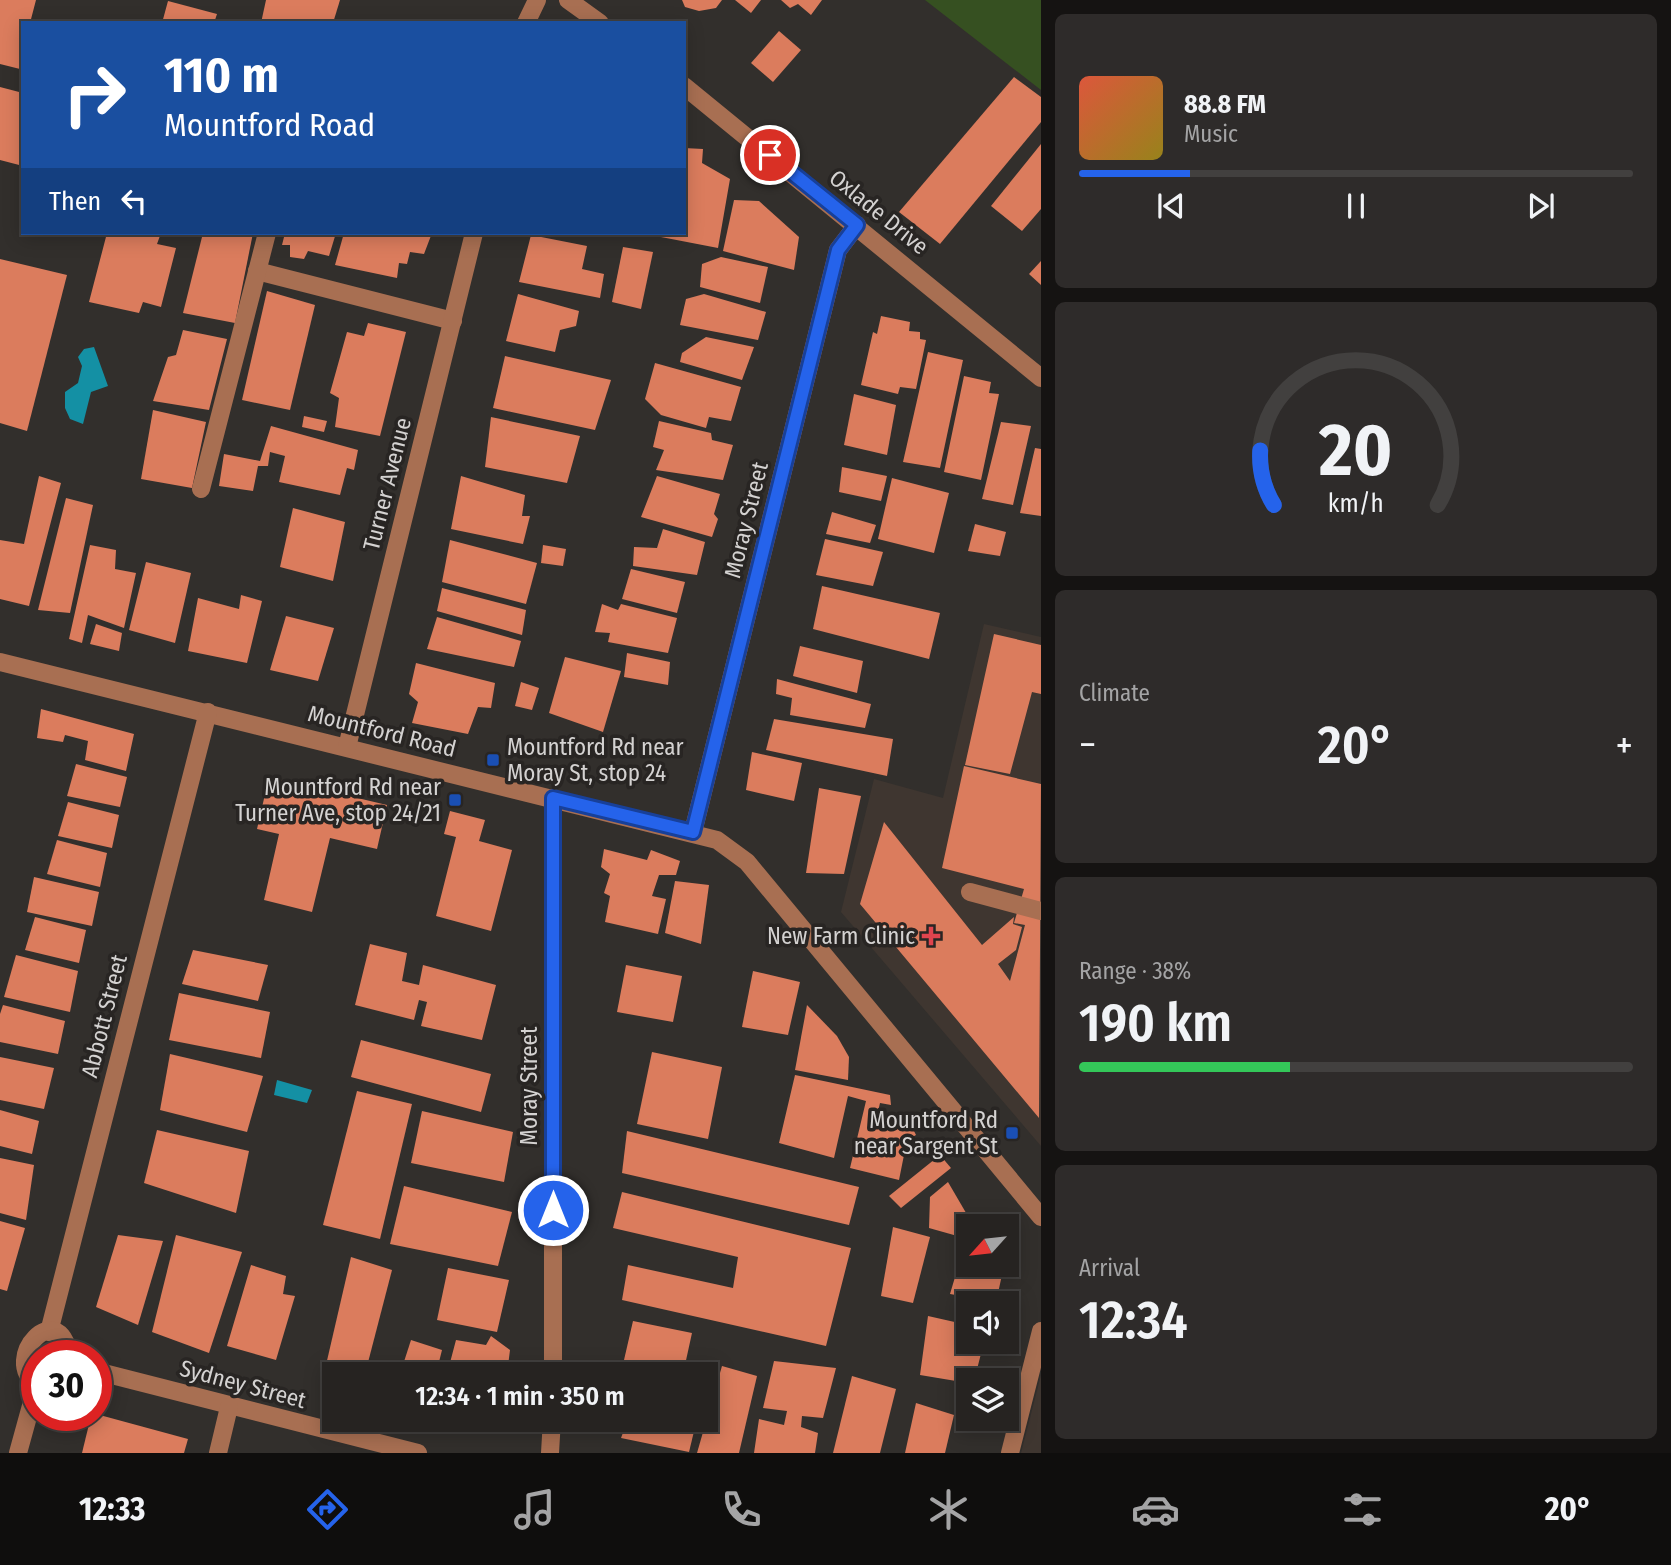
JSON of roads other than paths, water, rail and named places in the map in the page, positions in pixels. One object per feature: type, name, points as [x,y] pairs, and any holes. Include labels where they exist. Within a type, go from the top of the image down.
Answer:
[{"type":"street","points":[[527,21],[537,0]]},
{"type":"street","points":[[568,0],[597,21]]},
{"type":"street","name":"Oxlade Drive","points":[[686,88],[1041,378]]},
{"type":"street","name":"Moray Street","points":[[693,832],[838,250],[857,225]]},
{"type":"street","points":[[201,489],[266,235]]},
{"type":"street","name":"Turner Avenue","points":[[347,747],[474,235]]},
{"type":"street","points":[[257,271],[453,321]]},
{"type":"street","name":"Mountford Road","points":[[0,662],[717,840],[747,862],[1041,1217]]},
{"type":"street","name":"Abbott Street","points":[[49,1332],[208,712]]},
{"type":"street","name":"Moray Street","points":[[553,798],[553,1362]]},
{"type":"street","points":[[970,892],[1041,911]]},
{"type":"street","points":[[1010,1453],[1041,1331]]},
{"type":"street","points":[[23,1340],[33,1333],[49,1332],[63,1340]]},
{"type":"street","points":[[21,1342],[13,1350],[21,1372]]},
{"type":"street","name":"Sydney Street","points":[[112,1375],[418,1453]]},
{"type":"street","points":[[218,1453],[229,1407]]},
{"type":"street","points":[[18,1453],[24,1431]]},
{"type":"street","points":[[550,1453],[551,1432]]},
{"type":"water","points":[[94,347],[108,386],[91,392],[83,424],[70,419],[65,408],[65,392],[78,383],[82,366],[78,357],[84,349]]},
{"type":"water","points":[[277,1080],[312,1090],[307,1103],[274,1095]]},
{"type":"place","name":"Mountford Rd near Moray St, stop 24","points":[[493,760]]},
{"type":"place","name":"Mountford Rd near Turner Ave, stop 24/21","points":[[455,800]]},
{"type":"place","name":"New Farm Clinic","points":[[931,936]]},
{"type":"place","name":"Mountford Rd near Sargent St","points":[[1012,1133]]}]
